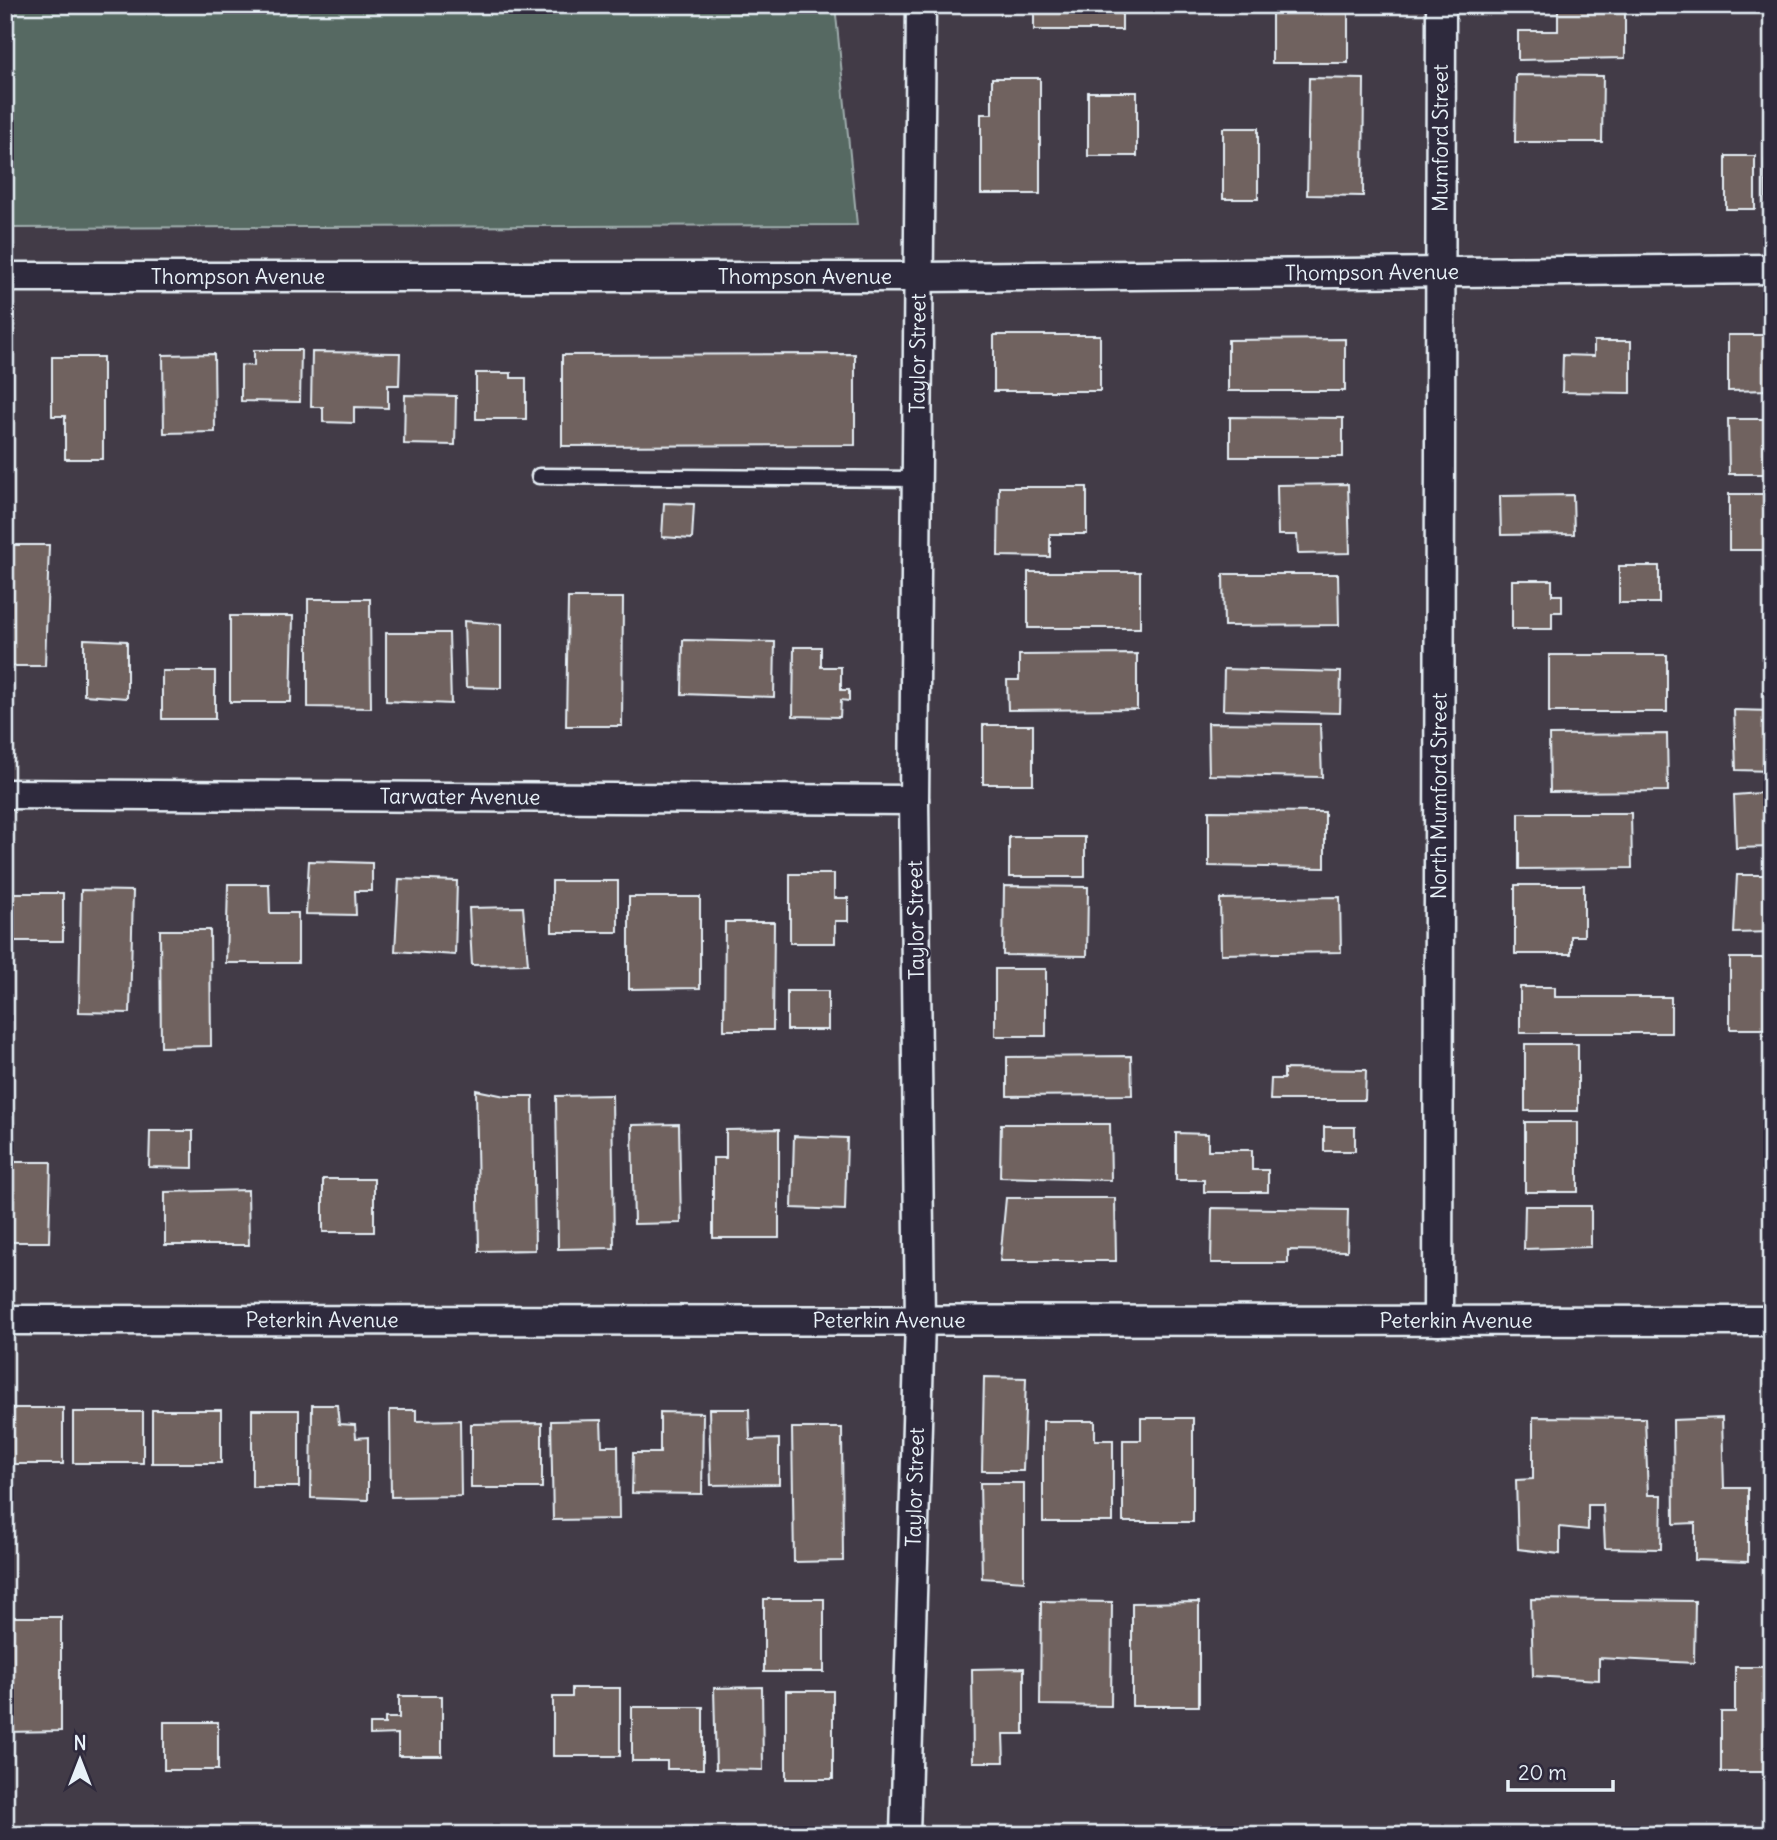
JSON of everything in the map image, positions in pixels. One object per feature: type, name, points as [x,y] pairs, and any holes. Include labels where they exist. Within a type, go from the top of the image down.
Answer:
[{"type":"street","name":"Taylor Street","points":[[905,1835],[920,1321],[914,800],[921,5]]},
{"type":"street","name":"Mumford Street","points":[[1441,5],[1441,271]]},
{"type":"street","name":"Thompson Avenue","points":[[5,277],[920,277],[1772,269]]},
{"type":"street","name":"North Mumford Street","points":[[1438,1321],[1441,271]]},
{"type":"street","name":"Tarwater Avenue","points":[[5,794],[914,800]]},
{"type":"street","name":"Peterkin Avenue","points":[[5,1320],[1772,1321]]},
{"type":"lane","points":[[539,475],[918,479]]},
{"type":"green space","points":[[5,5],[835,5],[857,225],[5,228]]},
{"type":"building","points":[[1034,5],[1122,5],[1122,30],[1034,30]]},
{"type":"building","points":[[1272,5],[1348,5],[1348,63],[1272,63]]},
{"type":"building","points":[[1558,5],[1625,5],[1625,58],[1518,60],[1518,31],[1558,31]]},
{"type":"building","points":[[1516,75],[1603,76],[1602,142],[1515,142]]},
{"type":"building","points":[[992,78],[1040,78],[1040,194],[981,194],[981,114],[992,114]]},
{"type":"building","points":[[1309,78],[1364,79],[1363,196],[1307,195]]},
{"type":"building","points":[[1088,92],[1137,92],[1137,156],[1088,156]]},
{"type":"building","points":[[1223,128],[1258,128],[1258,199],[1223,199]]},
{"type":"building","points":[[1726,156],[1755,156],[1755,209],[1726,209]]},
{"type":"building","points":[[1765,160],[1772,160],[1772,218],[1766,218]]},
{"type":"building","points":[[994,335],[1100,335],[1100,391],[994,391]]},
{"type":"building","points":[[1728,335],[1772,335],[1772,390],[1728,391]]},
{"type":"building","points":[[1345,339],[1345,391],[1228,391],[1228,340]]},
{"type":"building","points":[[1594,341],[1631,341],[1631,393],[1562,392],[1563,355],[1594,356]]},
{"type":"building","points":[[254,350],[301,350],[300,402],[241,401],[241,365],[254,366]]},
{"type":"building","points":[[312,352],[400,353],[399,385],[388,385],[388,408],[354,407],[354,423],[323,422],[323,407],[311,407]]},
{"type":"building","points":[[214,354],[215,432],[164,433],[163,355]]},
{"type":"building","points":[[855,354],[855,445],[562,446],[562,355]]},
{"type":"building","points":[[5,356],[12,356],[12,409],[5,409]]},
{"type":"building","points":[[52,357],[103,357],[103,459],[65,459],[65,416],[52,416]]},
{"type":"building","points":[[476,373],[511,373],[511,378],[526,378],[526,419],[476,419]]},
{"type":"building","points":[[405,395],[456,396],[455,445],[404,444]]},
{"type":"building","points":[[1230,417],[1343,418],[1343,457],[1230,457]]},
{"type":"building","points":[[1728,419],[1772,419],[1772,474],[1729,474]]},
{"type":"building","points":[[1348,484],[1350,553],[1298,554],[1297,535],[1278,535],[1277,485]]},
{"type":"building","points":[[999,487],[1087,487],[1087,534],[1050,534],[1050,557],[998,556]]},
{"type":"building","points":[[1729,494],[1772,494],[1772,550],[1729,550]]},
{"type":"building","points":[[1573,495],[1574,534],[1501,535],[1500,496]]},
{"type":"building","points":[[664,503],[694,504],[692,539],[662,537]]},
{"type":"building","points":[[5,545],[49,545],[45,666],[5,666]]},
{"type":"building","points":[[1619,566],[1659,566],[1659,603],[1619,603]]},
{"type":"building","points":[[1028,572],[1140,572],[1140,628],[1028,628]]},
{"type":"building","points":[[1223,574],[1338,574],[1339,625],[1224,626]]},
{"type":"building","points":[[1512,580],[1552,580],[1552,595],[1562,595],[1562,612],[1552,612],[1552,629],[1512,629]]},
{"type":"building","points":[[568,598],[623,598],[622,726],[566,726]]},
{"type":"building","points":[[308,599],[370,599],[371,708],[308,707]]},
{"type":"building","points":[[230,616],[293,616],[291,702],[230,702]]},
{"type":"building","points":[[464,621],[501,624],[501,688],[466,687]]},
{"type":"building","points":[[386,633],[449,633],[451,704],[386,701]]},
{"type":"building","points":[[84,639],[127,641],[127,698],[84,695]]},
{"type":"building","points":[[683,640],[775,642],[774,697],[682,694]]},
{"type":"building","points":[[794,647],[821,647],[821,667],[841,667],[841,690],[849,690],[849,701],[841,700],[840,717],[793,716]]},
{"type":"building","points":[[1137,654],[1137,709],[1008,710],[1007,680],[1019,680],[1019,655]]},
{"type":"building","points":[[1549,655],[1667,655],[1667,712],[1549,712]]},
{"type":"building","points":[[1224,669],[1341,672],[1340,713],[1223,710]]},
{"type":"building","points":[[162,671],[215,671],[215,719],[162,719]]},
{"type":"building","points":[[1734,710],[1772,711],[1772,771],[1736,770]]},
{"type":"building","points":[[1208,723],[1320,724],[1322,777],[1209,775]]},
{"type":"building","points":[[983,725],[1033,725],[1033,784],[983,784]]},
{"type":"building","points":[[1667,734],[1668,791],[1550,792],[1549,735]]},
{"type":"building","points":[[1760,793],[1772,802],[1772,847],[1736,848],[1734,795]]},
{"type":"building","points":[[1209,811],[1325,812],[1325,868],[1209,866]]},
{"type":"building","points":[[1519,813],[1631,813],[1632,868],[1519,869]]},
{"type":"building","points":[[1009,837],[1085,837],[1085,877],[1009,877]]},
{"type":"building","points":[[309,861],[372,863],[372,891],[355,891],[356,915],[306,914]]},
{"type":"building","points":[[790,874],[834,874],[834,898],[848,898],[848,921],[835,921],[835,943],[790,943]]},
{"type":"building","points":[[1737,875],[1772,875],[1772,932],[1734,933]]},
{"type":"building","points":[[399,879],[457,881],[455,955],[395,951]]},
{"type":"building","points":[[552,881],[618,881],[618,932],[552,932]]},
{"type":"building","points":[[228,884],[269,884],[270,913],[298,913],[298,963],[226,963]]},
{"type":"building","points":[[1515,885],[1584,885],[1584,936],[1571,936],[1571,954],[1515,954]]},
{"type":"building","points":[[1004,886],[1088,887],[1087,956],[1003,955]]},
{"type":"building","points":[[81,890],[133,891],[130,1013],[79,1012]]},
{"type":"building","points":[[5,893],[63,893],[63,941],[5,941]]},
{"type":"building","points":[[629,897],[700,897],[700,988],[629,989]]},
{"type":"building","points":[[1340,897],[1341,952],[1221,954],[1220,899]]},
{"type":"building","points":[[523,907],[528,964],[472,965],[469,908]]},
{"type":"building","points":[[725,922],[774,922],[773,1030],[724,1030]]},
{"type":"building","points":[[160,930],[210,930],[211,1046],[161,1047]]},
{"type":"building","points":[[1730,958],[1772,958],[1772,1029],[1730,1029]]},
{"type":"building","points":[[995,969],[1046,969],[1046,1036],[995,1036]]},
{"type":"building","points":[[1520,987],[1555,987],[1555,997],[1671,997],[1671,1033],[1520,1033]]},
{"type":"building","points":[[787,991],[828,991],[828,1030],[787,1030]]},
{"type":"building","points":[[1525,1044],[1578,1044],[1578,1111],[1525,1111]]},
{"type":"building","points":[[1131,1056],[1132,1095],[1007,1096],[1007,1057]]},
{"type":"building","points":[[1284,1069],[1366,1070],[1365,1100],[1270,1100],[1271,1079],[1284,1079]]},
{"type":"building","points":[[476,1090],[505,1096],[533,1096],[535,1250],[479,1251]]},
{"type":"building","points":[[612,1095],[614,1248],[558,1249],[556,1096]]},
{"type":"building","points":[[1525,1122],[1578,1122],[1578,1192],[1525,1192]]},
{"type":"building","points":[[679,1124],[681,1223],[634,1224],[632,1125]]},
{"type":"building","points":[[1001,1124],[1110,1124],[1111,1180],[1000,1177]]},
{"type":"building","points":[[1324,1127],[1355,1127],[1355,1151],[1324,1151]]},
{"type":"building","points":[[779,1129],[779,1238],[713,1238],[713,1158],[726,1158],[726,1130]]},
{"type":"building","points":[[150,1131],[193,1131],[193,1168],[149,1167]]},
{"type":"building","points":[[1176,1133],[1208,1134],[1208,1150],[1252,1150],[1252,1170],[1268,1170],[1268,1192],[1204,1192],[1204,1180],[1176,1180]]},
{"type":"building","points":[[794,1136],[847,1138],[845,1210],[792,1208]]},
{"type":"building","points":[[10,1162],[51,1162],[49,1242],[10,1242]]},
{"type":"building","points":[[323,1179],[374,1179],[374,1232],[323,1232]]},
{"type":"building","points":[[248,1190],[249,1245],[165,1245],[165,1192]]},
{"type":"building","points":[[1006,1198],[1115,1198],[1116,1261],[1000,1261]]},
{"type":"building","points":[[1525,1206],[1591,1206],[1591,1247],[1524,1249]]},
{"type":"building","points":[[1212,1208],[1348,1210],[1347,1251],[1288,1250],[1288,1263],[1211,1263]]},
{"type":"building","points":[[984,1377],[1026,1378],[1023,1471],[982,1471]]},
{"type":"building","points":[[312,1405],[337,1405],[339,1424],[355,1425],[356,1438],[368,1437],[368,1500],[311,1498]]},
{"type":"building","points":[[5,1408],[63,1408],[63,1464],[5,1464]]},
{"type":"building","points":[[709,1409],[749,1409],[750,1440],[779,1439],[779,1484],[711,1485]]},
{"type":"building","points":[[152,1410],[221,1410],[221,1463],[152,1463]]},
{"type":"building","points":[[252,1410],[299,1410],[299,1487],[252,1487]]},
{"type":"building","points":[[390,1410],[416,1410],[416,1421],[460,1420],[461,1496],[391,1497]]},
{"type":"building","points":[[73,1412],[143,1412],[143,1463],[73,1463]]},
{"type":"building","points":[[660,1412],[703,1413],[702,1494],[632,1493],[633,1453],[660,1453]]},
{"type":"building","points":[[1533,1417],[1645,1418],[1648,1495],[1662,1495],[1661,1549],[1605,1548],[1603,1505],[1588,1505],[1588,1530],[1560,1527],[1560,1554],[1518,1549],[1516,1480],[1533,1479]]},
{"type":"building","points":[[1141,1418],[1193,1418],[1193,1522],[1123,1522],[1123,1440],[1141,1440]]},
{"type":"building","points":[[1722,1418],[1724,1488],[1748,1488],[1748,1562],[1695,1560],[1695,1523],[1674,1524],[1673,1420]]},
{"type":"building","points":[[601,1420],[602,1446],[618,1446],[619,1519],[553,1520],[551,1421]]},
{"type":"building","points":[[1043,1421],[1095,1421],[1095,1440],[1113,1440],[1113,1522],[1043,1522]]},
{"type":"building","points":[[542,1423],[542,1488],[471,1488],[471,1424]]},
{"type":"building","points":[[792,1428],[842,1428],[843,1561],[794,1562]]},
{"type":"building","points":[[980,1483],[1024,1483],[1024,1581],[982,1578]]},
{"type":"building","points":[[764,1599],[824,1599],[824,1672],[764,1672]]},
{"type":"building","points":[[1531,1599],[1695,1601],[1694,1663],[1599,1658],[1599,1680],[1533,1676]]},
{"type":"building","points":[[1041,1601],[1112,1602],[1111,1706],[1040,1705]]},
{"type":"building","points":[[1199,1602],[1199,1706],[1132,1706],[1132,1603]]},
{"type":"building","points":[[5,1617],[61,1617],[61,1731],[5,1732]]},
{"type":"building","points":[[1735,1667],[1772,1667],[1772,1757],[1768,1757],[1768,1772],[1721,1772],[1721,1712],[1735,1712]]},
{"type":"building","points":[[1024,1668],[1024,1734],[1003,1734],[1004,1762],[973,1762],[972,1669]]},
{"type":"building","points":[[762,1687],[763,1770],[716,1769],[714,1688]]},
{"type":"building","points":[[572,1688],[620,1688],[620,1756],[553,1756],[553,1697],[572,1697]]},
{"type":"building","points":[[786,1691],[833,1691],[833,1779],[786,1779]]},
{"type":"building","points":[[399,1696],[442,1696],[442,1756],[398,1756],[398,1734],[370,1735],[370,1724],[385,1724],[385,1718],[399,1718]]},
{"type":"building","points":[[632,1707],[703,1707],[703,1769],[667,1769],[667,1761],[632,1761]]},
{"type":"building","points":[[164,1722],[218,1722],[218,1770],[164,1770]]}]
